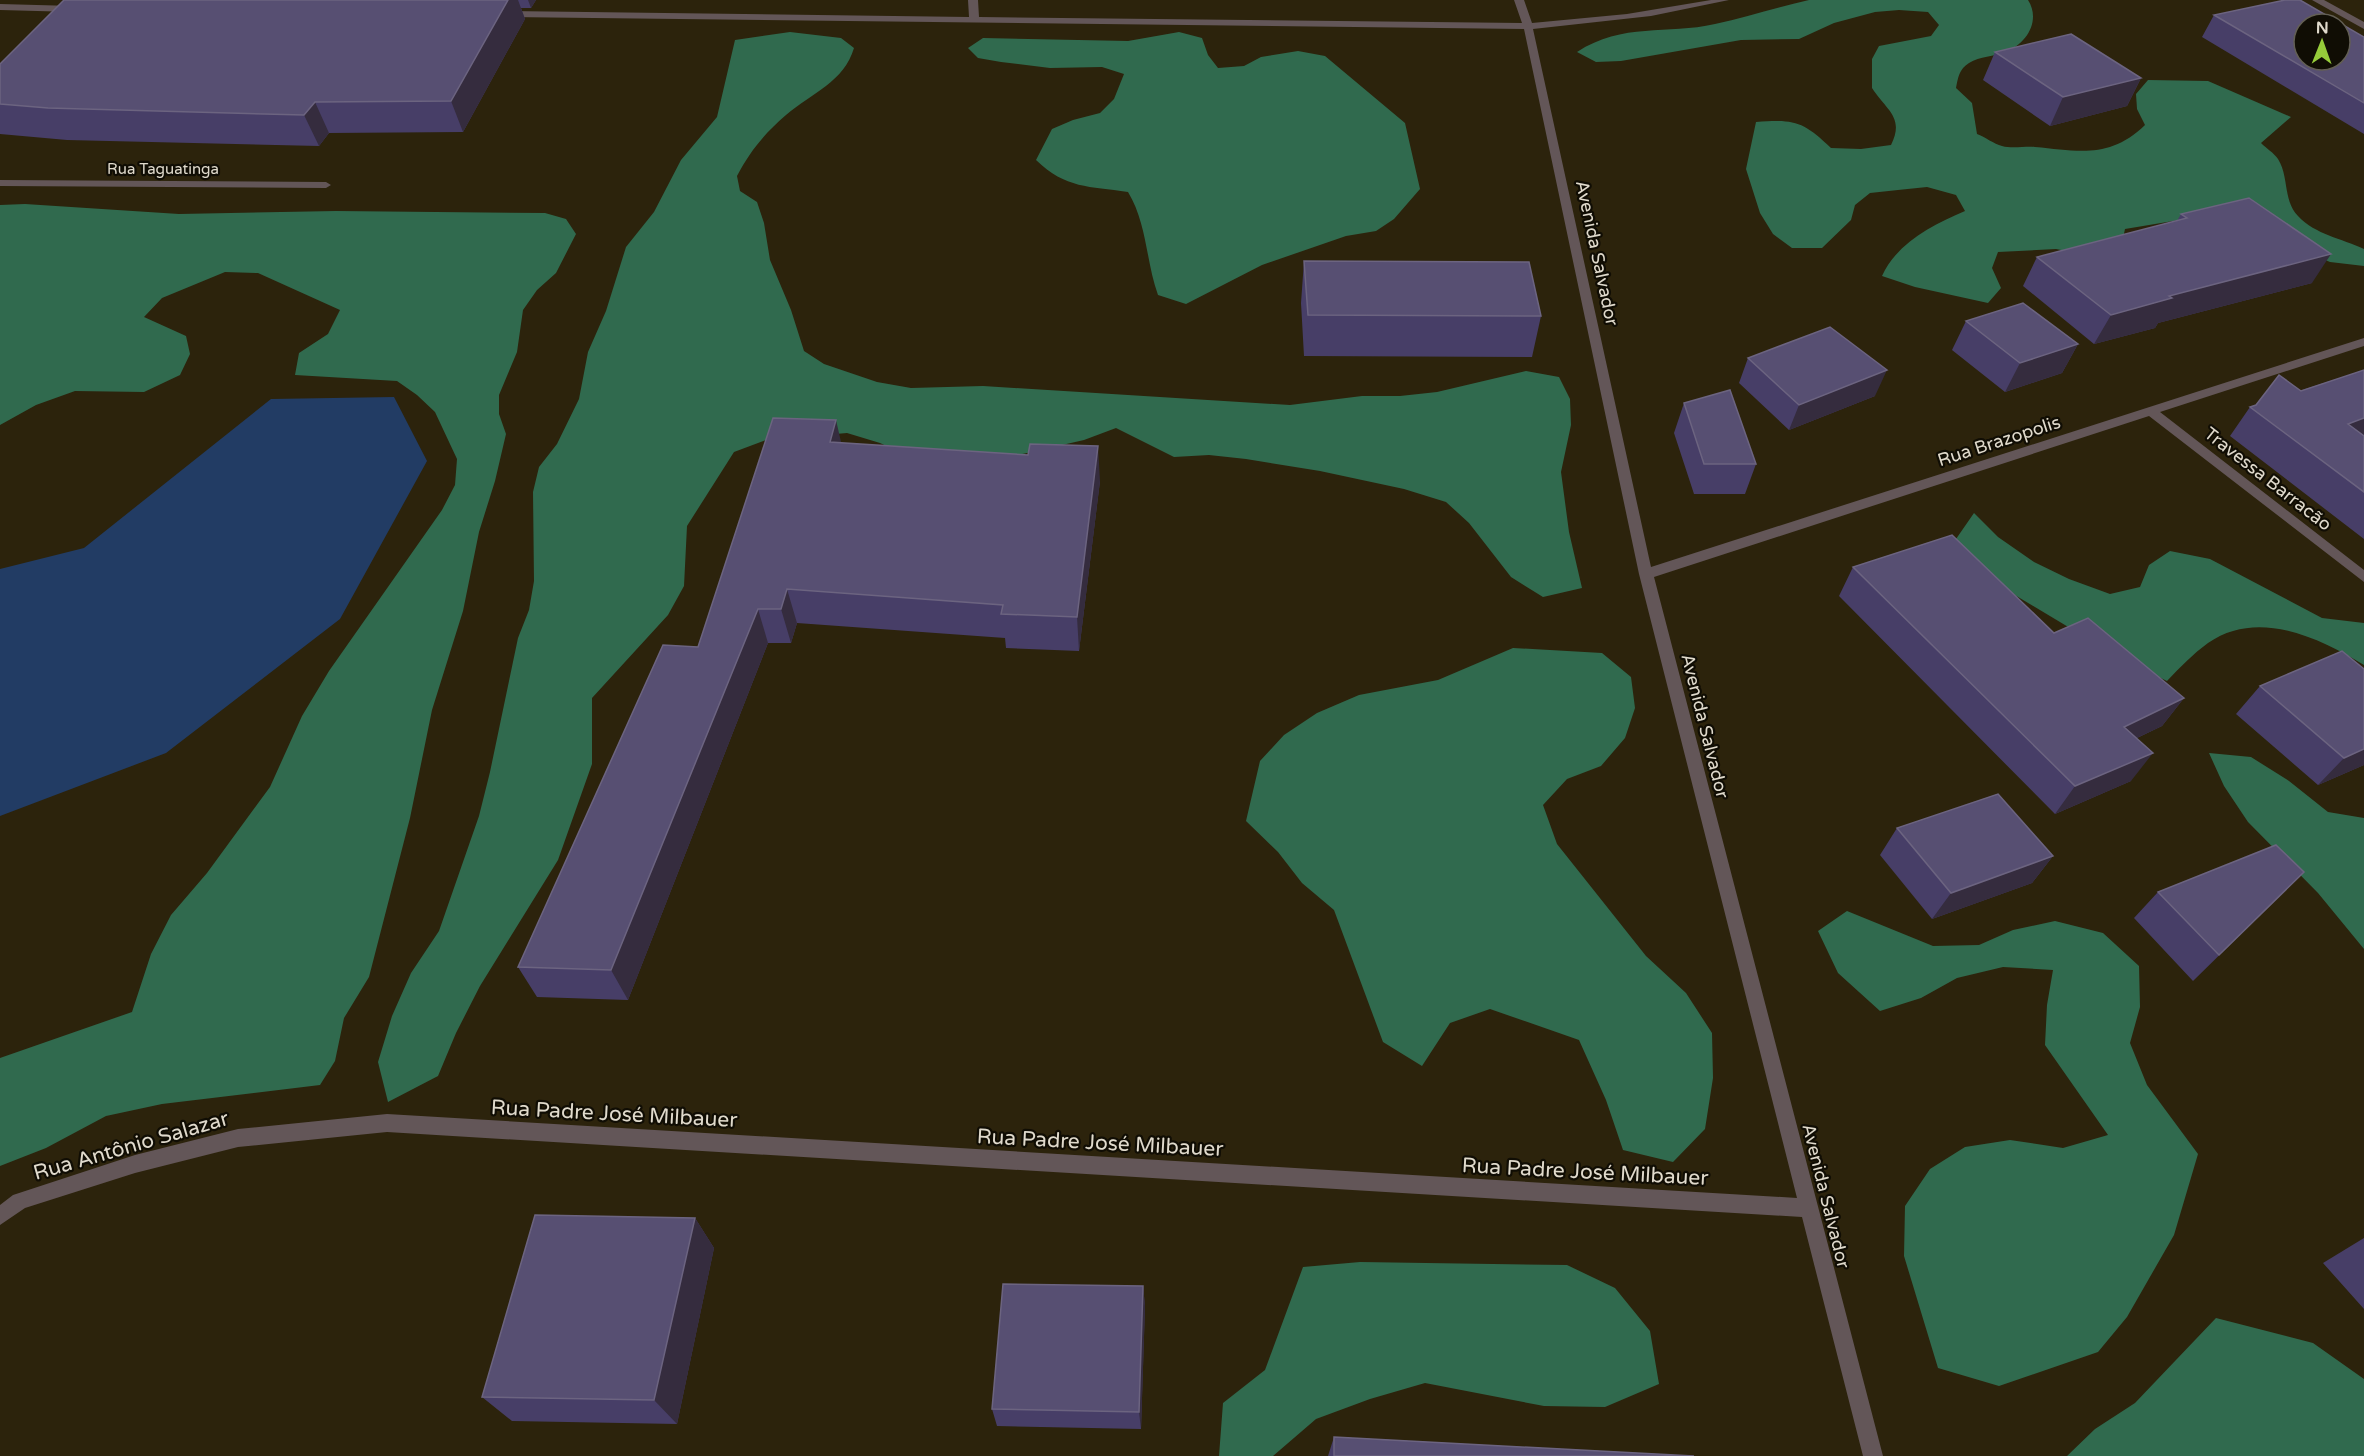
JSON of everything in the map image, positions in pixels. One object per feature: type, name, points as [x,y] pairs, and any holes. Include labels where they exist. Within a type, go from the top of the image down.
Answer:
[{"type":"street","points":[[974,0],[974,18]]},
{"type":"street","name":"Avenida Salvador","points":[[1520,0],[1528,26],[1646,574],[1873,1456]]},
{"type":"street","points":[[489,14],[1528,26],[1586,23],[1659,14],[1724,0]]},
{"type":"street","points":[[2317,0],[2364,26]]},
{"type":"street","points":[[0,8],[80,9]]},
{"type":"street","name":"Rua Taguatinga","points":[[0,183],[326,185]]},
{"type":"street","name":"Rua Brazopolis","points":[[1646,574],[2364,342]]},
{"type":"street","name":"Travessa Barracão","points":[[2151,411],[2364,577]]},
{"type":"street","name":"Rua Padre José Milbauer","points":[[387,1123],[1809,1208]]},
{"type":"street","name":"Rua Antônio Salazar","points":[[0,1216],[20,1202],[135,1164],[238,1138],[387,1123]]},
{"type":"green space","points":[[1809,0],[2028,0],[2033,15],[2030,30],[2025,37],[2005,52],[1978,59],[1966,65],[1960,74],[1956,88],[1972,103],[1977,134],[2002,146],[2080,151],[2106,148],[2119,143],[2145,125],[2137,109],[2136,94],[2148,80],[2208,81],[2291,117],[2261,143],[2276,157],[2281,166],[2293,210],[2313,228],[2364,249],[2364,266],[2330,262],[2299,249],[2179,220],[2125,229],[2118,261],[2056,249],[1998,252],[1992,268],[2001,288],[1988,303],[1915,287],[1882,276],[1897,254],[1917,236],[1965,211],[1956,195],[1927,187],[1870,193],[1855,205],[1851,220],[1822,248],[1792,248],[1773,234],[1760,213],[1746,169],[1756,122],[1780,121],[1797,124],[1813,132],[1831,148],[1861,149],[1891,145],[1895,135],[1895,120],[1872,88],[1872,59],[1879,46],[1931,36],[1939,25],[1928,12],[1899,10],[1875,12],[1834,23],[1799,39],[1741,40],[1621,61],[1596,62],[1577,52],[1594,43],[1628,33],[1715,24]]},
{"type":"green space","points":[[790,32],[841,38],[854,48],[843,70],[826,86],[786,115],[765,136],[747,158],[737,176],[740,191],[757,202],[764,223],[770,260],[791,310],[804,351],[824,364],[877,382],[911,388],[983,386],[1290,405],[1362,396],[1400,396],[1437,392],[1526,371],[1559,377],[1570,399],[1571,425],[1561,472],[1569,532],[1582,588],[1543,597],[1511,577],[1469,523],[1446,502],[1404,489],[1320,471],[1209,455],[1174,457],[1116,428],[1084,440],[1014,456],[906,455],[880,443],[847,433],[766,440],[734,452],[687,526],[684,586],[668,615],[592,698],[592,764],[558,860],[480,986],[456,1033],[438,1076],[388,1102],[378,1062],[392,1016],[411,973],[439,931],[479,816],[518,638],[529,610],[534,581],[533,492],[539,467],[557,444],[579,399],[588,352],[606,311],[626,247],[654,212],[681,160],[717,117],[735,40]]},
{"type":"green space","points":[[1179,32],[1202,38],[1208,55],[1218,68],[1244,66],[1261,57],[1298,51],[1325,56],[1405,123],[1420,189],[1394,219],[1376,231],[1346,236],[1262,265],[1186,304],[1158,295],[1143,230],[1128,192],[1079,185],[1058,176],[1036,160],[1052,129],[1073,120],[1100,113],[1114,99],[1124,74],[1102,67],[1050,68],[1001,62],[978,58],[968,48],[983,38],[1128,41]]},
{"type":"green space","points":[[25,204],[179,214],[336,211],[545,213],[566,219],[576,234],[556,273],[537,290],[523,310],[517,352],[499,395],[499,414],[506,434],[495,481],[479,532],[463,611],[432,710],[410,818],[369,977],[344,1018],[335,1061],[320,1085],[162,1104],[106,1116],[46,1148],[0,1166],[0,1058],[132,1012],[151,954],[171,915],[207,873],[270,787],[302,716],[329,671],[442,510],[455,485],[457,459],[435,412],[397,381],[295,375],[299,353],[328,334],[340,310],[258,273],[225,272],[162,298],[144,317],[186,336],[190,354],[180,375],[144,392],[75,391],[36,405],[0,425],[0,205]]},
{"type":"green space","points":[[1974,513],[1998,537],[2034,562],[2069,579],[2110,594],[2140,587],[2149,565],[2170,551],[2210,559],[2322,618],[2364,623],[2364,665],[2308,637],[2267,627],[2247,628],[2227,633],[2208,643],[2167,681],[2125,661],[2008,591],[1975,567],[1956,539]]},
{"type":"green space","points":[[1513,648],[1602,653],[1631,677],[1635,708],[1625,738],[1601,766],[1567,779],[1543,805],[1557,844],[1646,956],[1686,993],[1712,1033],[1713,1078],[1705,1129],[1673,1162],[1623,1150],[1606,1100],[1579,1040],[1490,1009],[1450,1023],[1422,1066],[1383,1042],[1334,910],[1302,883],[1278,852],[1246,821],[1260,761],[1284,735],[1317,713],[1359,695],[1438,680]]},
{"type":"green space","points":[[2209,753],[2251,757],[2289,781],[2328,812],[2364,818],[2364,949],[2318,893],[2248,822],[2224,786]]},
{"type":"green space","points":[[1847,911],[1933,946],[1979,945],[2013,930],[2055,921],[2103,933],[2139,966],[2140,1007],[2130,1043],[2147,1085],[2198,1154],[2174,1235],[2127,1317],[2098,1352],[1999,1386],[1938,1368],[1904,1256],[1905,1206],[1930,1169],[1965,1147],[2010,1140],[2063,1148],[2108,1135],[2045,1045],[2047,1005],[2053,970],[2003,967],[1957,978],[1921,998],[1880,1011],[1838,973],[1818,931]]},
{"type":"green space","points":[[1360,1262],[1567,1265],[1615,1288],[1650,1331],[1659,1384],[1605,1407],[1544,1406],[1425,1383],[1370,1399],[1316,1419],[1273,1456],[1219,1456],[1223,1403],[1265,1370],[1303,1267]]},
{"type":"green space","points":[[2216,1318],[2313,1343],[2364,1379],[2364,1456],[2067,1456],[2095,1429],[2135,1403]]},
{"type":"water","points":[[394,397],[427,461],[340,619],[166,753],[0,816],[0,569],[84,548],[271,399]]},
{"type":"building","points":[[64,0],[508,0],[451,101],[315,102],[304,115],[48,108],[0,104],[0,64]]},
{"type":"building","points":[[2285,0],[2300,0],[2321,12],[2292,12],[2292,61],[2214,15]]},
{"type":"building","points":[[2352,30],[2364,37],[2364,103],[2311,72],[2352,72]]},
{"type":"building","points":[[2071,34],[2141,78],[2063,97],[1995,52]]},
{"type":"building","points":[[2249,198],[2331,254],[2169,296],[2172,298],[2111,315],[2037,257],[2187,218],[2181,214]]},
{"type":"building","points":[[1304,261],[1529,262],[1541,316],[1308,315]]},
{"type":"building","points":[[2023,303],[2078,344],[2020,363],[1966,321]]},
{"type":"building","points":[[1830,327],[1887,370],[1799,405],[1748,358]]},
{"type":"building","points":[[2364,370],[2364,418],[2348,424],[2364,436],[2364,492],[2250,407],[2256,405],[2279,375],[2301,391]]},
{"type":"building","points":[[1730,390],[1756,464],[1704,464],[1684,403]]},
{"type":"building","points":[[773,418],[836,420],[830,442],[1028,455],[1030,444],[1098,446],[1077,617],[1001,614],[1003,605],[787,589],[781,609],[758,609],[611,970],[518,967],[663,645],[698,647]]},
{"type":"building","points":[[1952,535],[2054,633],[2088,618],[2184,698],[2124,727],[2153,753],[2075,786],[1853,567]]},
{"type":"building","points":[[2342,651],[2364,669],[2364,749],[2344,758],[2260,686]]},
{"type":"building","points":[[1998,794],[2053,856],[1951,893],[1897,828]]},
{"type":"building","points":[[2276,845],[2304,872],[2219,955],[2158,892]]},
{"type":"building","points":[[535,1215],[695,1218],[654,1400],[482,1397]]},
{"type":"building","points":[[1003,1284],[1143,1286],[1139,1412],[992,1409]]},
{"type":"building","points":[[1334,1437],[1694,1456],[1334,1456]]}]
